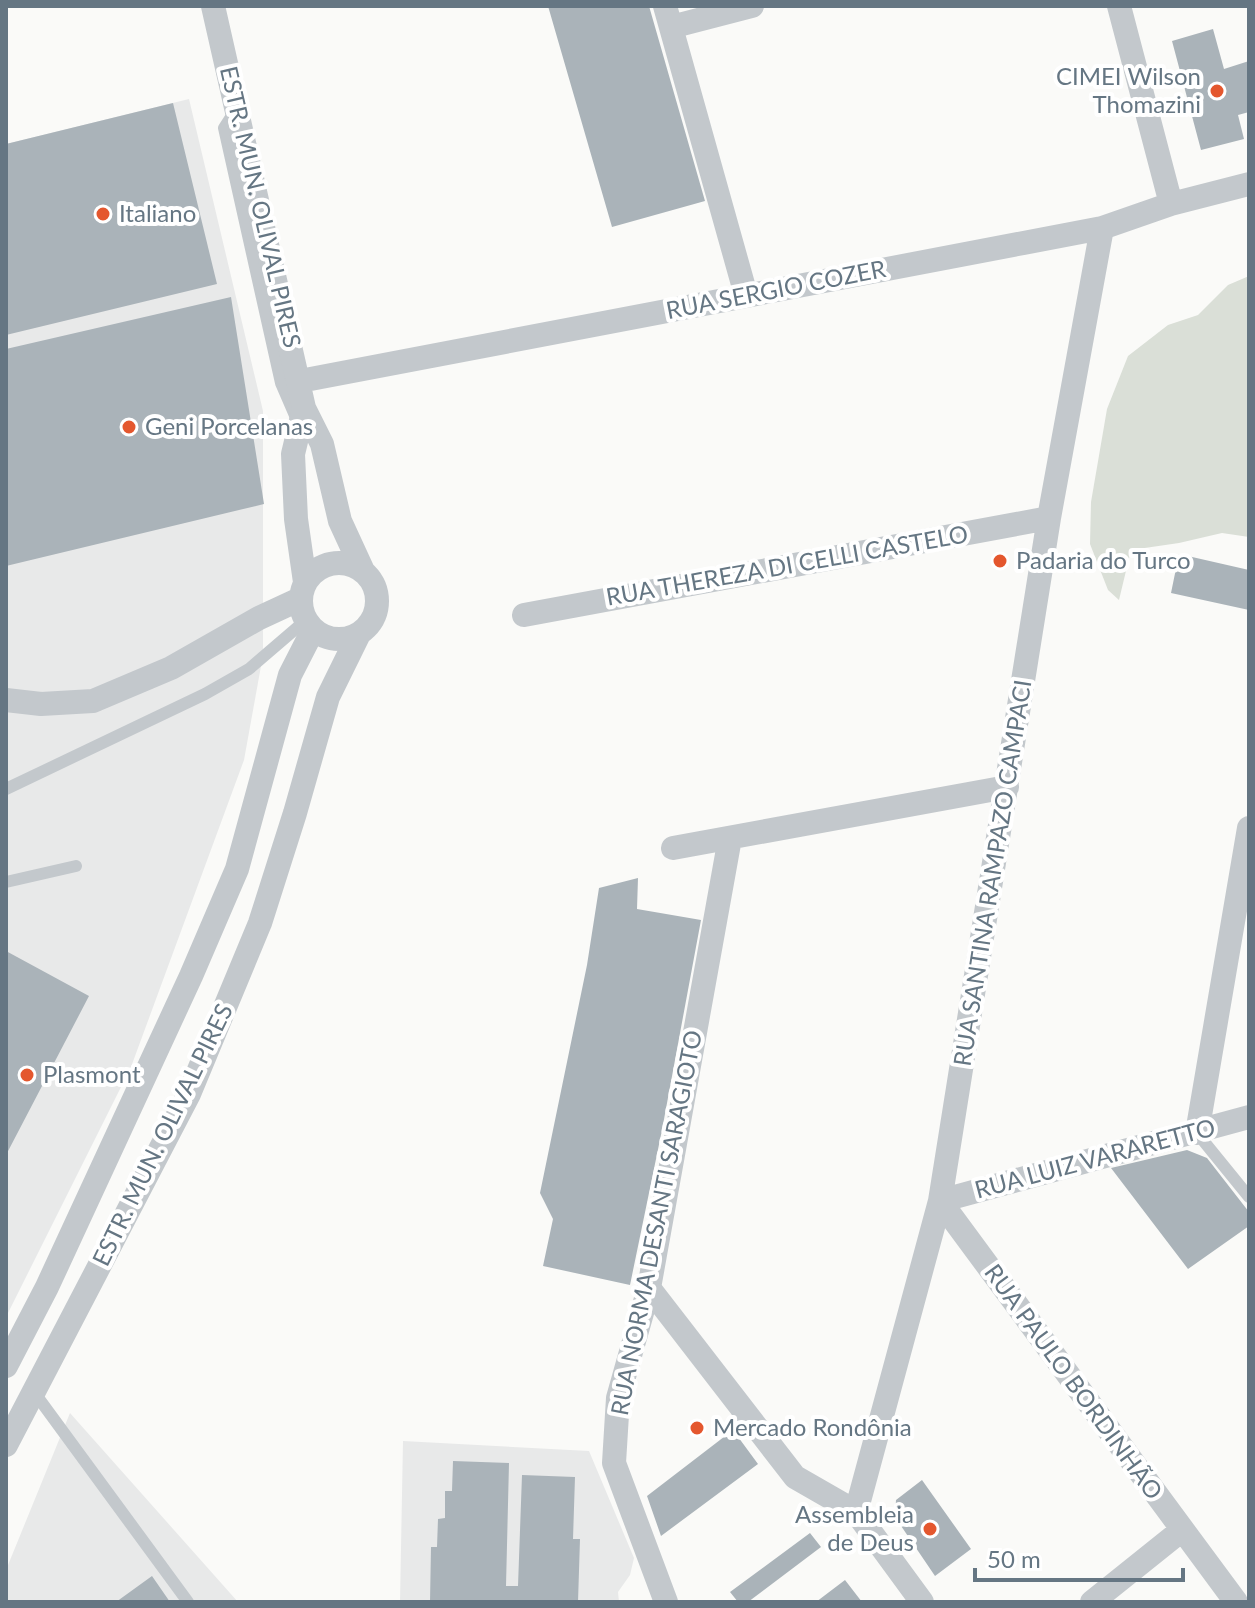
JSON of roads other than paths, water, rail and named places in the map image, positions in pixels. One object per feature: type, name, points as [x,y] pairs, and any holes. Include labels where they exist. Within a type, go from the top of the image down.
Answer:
[{"type":"street","name":"ESTR. MUN. OLIVAL PIRES","points":[[6,1366],[47,1287],[191,976],[237,869],[306,608],[296,519],[293,454],[302,417],[300,381],[213,6]]},
{"type":"street","points":[[746,295],[668,17],[752,6]]},
{"type":"street","points":[[1119,6],[1171,204]]},
{"type":"street","name":"RUA SERGIO COZER","points":[[300,381],[1102,228],[1171,204],[1249,184]]},
{"type":"street","name":"RUA SANTINA RAMPAZO CAMPACI","points":[[856,1512],[940,1201],[1049,518],[1102,228]]},
{"type":"street","name":"ESTR. MUN. OLIVAL PIRES","points":[[6,1445],[189,1094],[260,923],[328,697],[359,634],[375,616],[376,592],[372,580],[363,571],[340,521],[322,444],[302,417]]},
{"type":"street","name":"RUA THEREZA DI CELLI CASTELO","points":[[524,615],[1049,518]]},
{"type":"street","points":[[359,634],[348,639],[324,636],[306,608],[312,573],[332,563],[343,562],[363,571]]},
{"type":"street","points":[[6,700],[41,704],[93,701],[171,668],[259,618],[306,608]]},
{"type":"street","points":[[673,848],[1007,787]]},
{"type":"street","points":[[1197,1133],[1249,828]]},
{"type":"street","name":"RUA NORMA DESANTI SARAGIOTO","points":[[666,1602],[614,1463],[618,1398],[649,1288],[730,838]]},
{"type":"street","name":"RUA LUIZ VARARETTO","points":[[940,1201],[1249,1117]]},
{"type":"street","name":"RUA PAULO BORDINHÃO","points":[[940,1201],[1236,1602]]},
{"type":"street","points":[[649,1288],[795,1477],[856,1512],[922,1602]]},
{"type":"street","points":[[1092,1602],[1182,1530]]},
{"type":"lane","points":[[237,108],[224,128],[281,383],[302,417]]},
{"type":"lane","points":[[6,789],[205,694],[249,669],[306,608]]},
{"type":"lane","points":[[6,882],[76,866]]},
{"type":"lane","points":[[1197,1133],[1249,1197]]},
{"type":"lane","points":[[34,1392],[188,1602]]},
{"type":"place","name":"CIMEI Wilson Thomazini","points":[[1217,91]]},
{"type":"place","name":"Italiano","points":[[103,214]]},
{"type":"place","name":"Geni Porcelanas","points":[[129,427]]},
{"type":"place","name":"Padaria do Turco","points":[[1000,561]]},
{"type":"place","name":"Plasmont","points":[[27,1075]]},
{"type":"place","name":"Mercado Rondônia","points":[[697,1428]]},
{"type":"place","name":"Assembleia de Deus","points":[[930,1529]]}]
